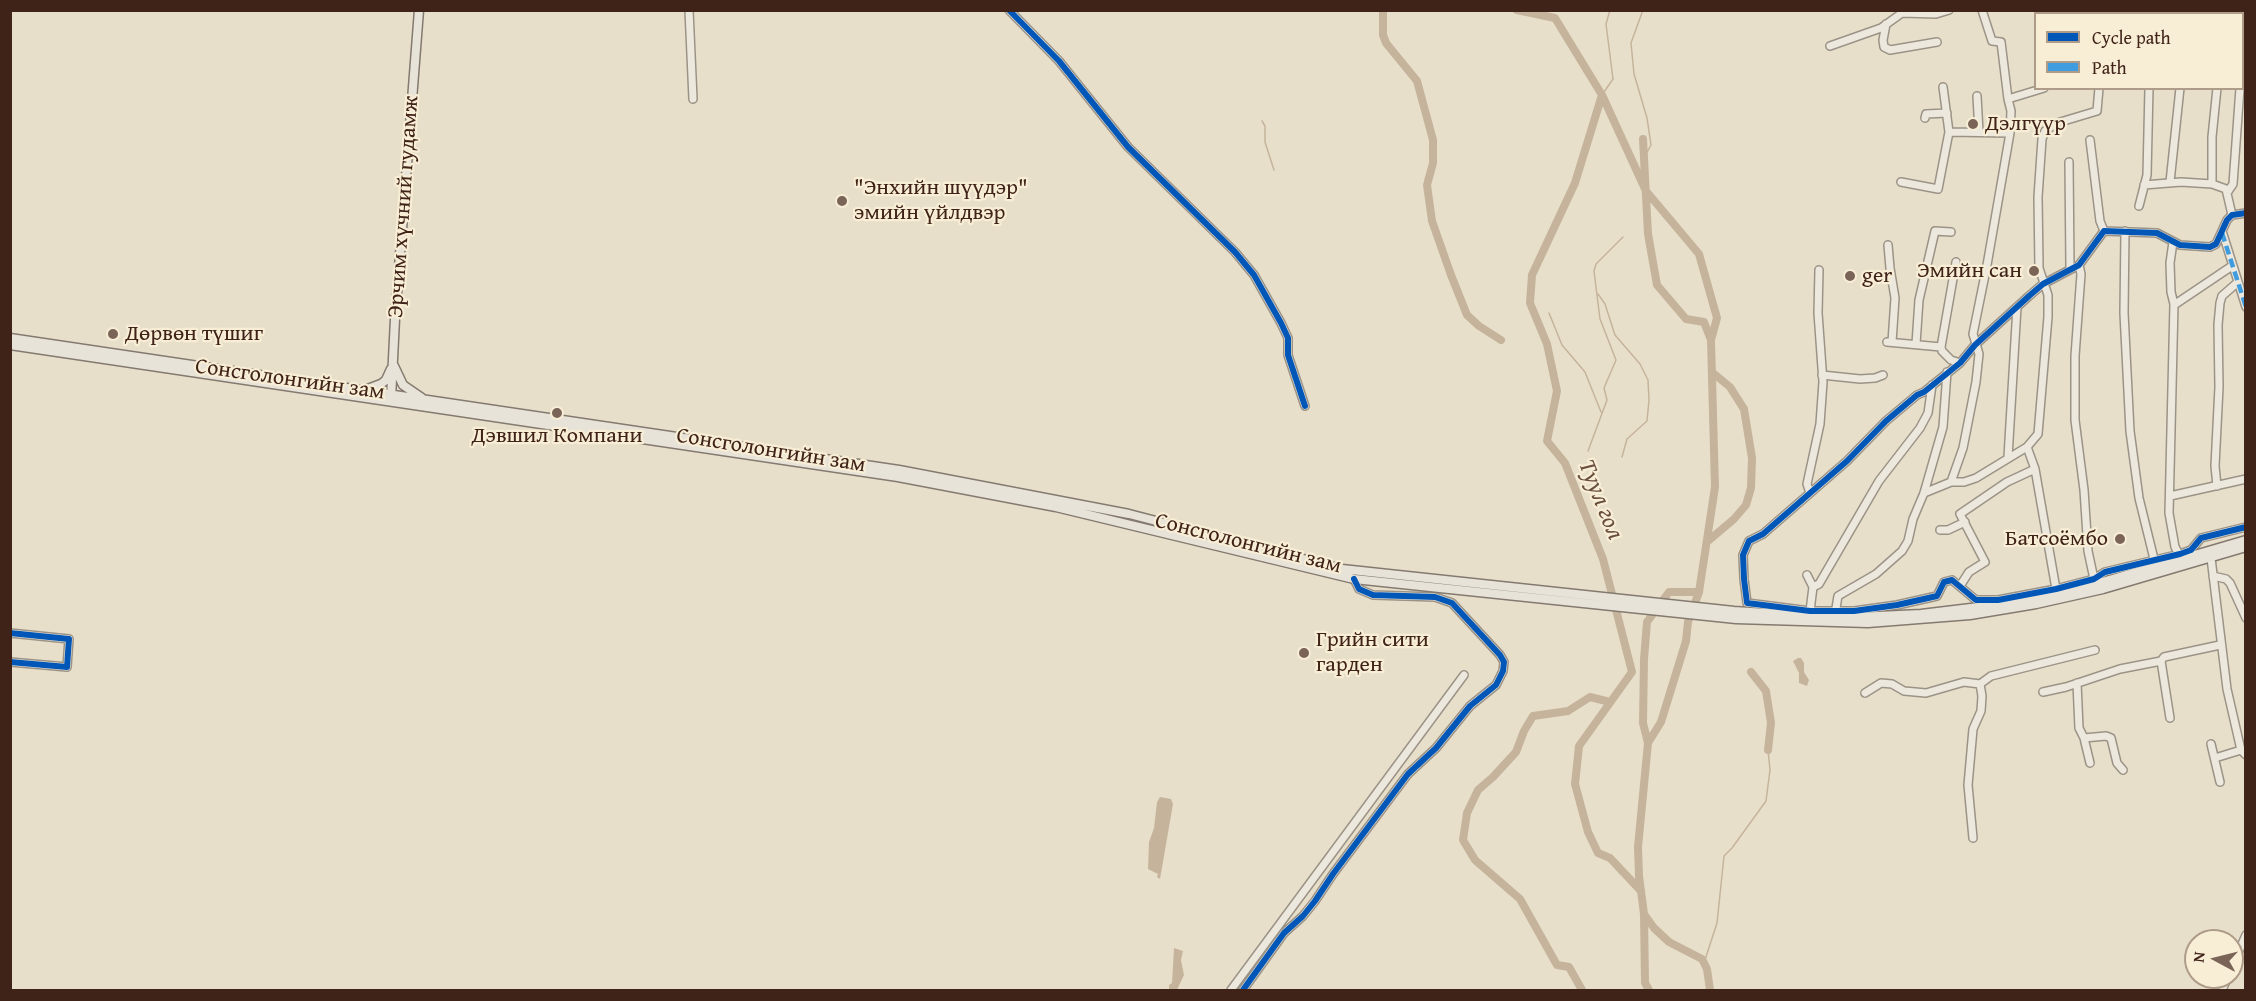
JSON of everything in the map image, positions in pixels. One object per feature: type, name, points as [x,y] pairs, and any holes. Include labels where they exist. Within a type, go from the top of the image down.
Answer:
[{"type":"main road","name":"Эрчим хүчний гудамж","points":[[391,399],[419,10]]},
{"type":"main road","name":"Сонсголонгийн зам","points":[[10,338],[361,391],[391,399],[426,400],[965,482],[1128,514],[1342,569],[1526,592]]},
{"type":"main road","name":"Сонсголонгийн зам","points":[[10,345],[391,399],[898,477],[1067,509],[1354,579],[1526,592]]},
{"type":"main road","points":[[361,391],[386,380],[393,363]]},
{"type":"main road","points":[[393,363],[403,385],[426,400]]},
{"type":"main road","points":[[1735,615],[1813,613],[1896,615],[1946,612],[2092,585],[2181,557],[2246,540]]},
{"type":"main road","points":[[1526,592],[1735,615],[1868,623],[1970,615],[2036,604],[2091,592],[2246,548]]},
{"type":"street","points":[[689,10],[693,99]]},
{"type":"street","points":[[1009,10],[1059,61],[1128,147],[1214,230],[1254,275],[1288,338],[1288,356],[1305,406]]},
{"type":"street","points":[[1830,46],[1881,28],[1902,13],[1936,14],[1949,10]]},
{"type":"street","points":[[1951,482],[1963,448],[1976,382],[1979,354],[1973,334],[2010,133],[2011,111],[2001,42],[1992,41],[1983,19],[1982,10]]},
{"type":"street","points":[[2244,43],[2246,15]]},
{"type":"street","points":[[1886,24],[1884,47],[1890,50],[1937,42]]},
{"type":"street","points":[[1901,182],[1938,189],[1950,132],[1942,87]]},
{"type":"street","points":[[2008,99],[2037,90]]},
{"type":"street","points":[[1924,493],[1951,482],[1964,482],[1976,478],[2027,447],[2038,434],[2048,317],[2048,295],[2039,268],[2038,197],[2042,139],[2044,131],[2057,123],[2097,111],[2099,90]]},
{"type":"street","points":[[2139,206],[2147,175],[2149,90]]},
{"type":"street","points":[[2170,182],[2180,90]]},
{"type":"street","points":[[2212,184],[2212,138],[2217,90]]},
{"type":"street","points":[[2227,193],[2233,184],[2240,90]]},
{"type":"street","points":[[1977,96],[1978,132]]},
{"type":"street","points":[[1925,118],[1926,114],[1947,113]]},
{"type":"street","points":[[1950,132],[2010,133]]},
{"type":"street","points":[[2090,140],[2100,221],[2104,231]]},
{"type":"street","points":[[2069,162],[2070,268]]},
{"type":"street","points":[[2104,231],[2157,233],[2180,245],[2210,247],[2216,244],[2232,215],[2226,189],[2212,184],[2170,182],[2144,185]]},
{"type":"street","points":[[2232,215],[2246,213]]},
{"type":"street","points":[[1916,344],[1919,300],[1935,231],[1951,232]]},
{"type":"street","points":[[1807,575],[1813,587],[1813,613],[1747,603],[1743,555],[1749,541],[1763,534],[1847,461],[1886,421],[1960,363],[1975,345],[2043,284],[2079,265],[2104,231]]},
{"type":"street","points":[[2125,231],[2124,313],[2130,432],[2139,498],[2154,559]]},
{"type":"street","points":[[2222,231],[2246,307]]},
{"type":"street","points":[[2173,242],[2170,263],[2174,305],[2169,513],[2175,547],[2181,557]]},
{"type":"street","points":[[1888,245],[1895,298],[1889,342],[1941,347]]},
{"type":"street","points":[[1956,262],[1941,347],[1951,360],[1960,363]]},
{"type":"street","points":[[2079,265],[2081,274],[2075,356],[2075,420],[2088,551],[2094,579]]},
{"type":"street","points":[[2174,305],[2232,266]]},
{"type":"street","points":[[1810,493],[1807,484],[1820,424],[1822,375],[1818,313],[1819,270]]},
{"type":"street","points":[[2217,486],[2215,466],[2219,387],[2219,314],[2222,296],[2238,282]]},
{"type":"street","points":[[2008,457],[2017,307]]},
{"type":"street","points":[[1947,372],[1943,427],[1908,541],[1902,551],[1876,574],[1838,596],[1835,614],[1897,605],[1936,596],[1944,582],[1952,580],[1976,600],[2007,601],[2094,579],[2105,572],[2154,559],[2181,557],[2191,550],[2201,538],[2246,527]]},
{"type":"street","points":[[1822,375],[1860,379],[1883,375]]},
{"type":"street","points":[[1813,587],[1819,584],[1879,481],[1920,428],[1928,414],[1932,385]]},
{"type":"street","points":[[2027,447],[2035,469],[2056,589]]},
{"type":"street","points":[[1960,586],[1969,572],[1985,562],[1960,514],[2007,482],[2035,469]]},
{"type":"street","points":[[2170,496],[2246,480]]},
{"type":"street","points":[[1940,530],[1948,530],[1965,522]]},
{"type":"street","points":[[2211,558],[2227,688],[2243,752],[2215,758]]},
{"type":"street","points":[[2214,576],[2226,579],[2230,583],[2246,618]]},
{"type":"street","points":[[1243,990],[1284,933],[1304,916],[1408,774],[1436,748],[1470,706],[1496,685],[1503,671],[1504,662],[1500,655],[1452,603],[1435,597],[1373,595],[1359,589],[1354,579]]},
{"type":"street","points":[[1896,615],[1897,605]]},
{"type":"street","points":[[10,633],[69,639],[67,667],[10,662]]},
{"type":"street","points":[[2043,692],[2120,669],[2161,661],[2164,657],[2220,645]]},
{"type":"street","points":[[1865,693],[1881,683],[1892,684],[1904,691],[1926,693],[1964,682],[1980,684],[1991,676],[2095,650]]},
{"type":"street","points":[[2161,661],[2170,718]]},
{"type":"street","points":[[1231,990],[1464,675]]},
{"type":"street","points":[[2077,683],[2079,728],[2090,763]]},
{"type":"street","points":[[1972,838],[1968,785],[1973,729],[1981,711],[1980,684]]},
{"type":"street","points":[[2084,738],[2106,736],[2111,738],[2117,763],[2123,770]]},
{"type":"street","points":[[2211,744],[2220,782]]},
{"type":"shaded area","points":[[1801,658],[1804,663],[1804,672],[1809,680],[1807,686],[1799,683],[1799,673],[1793,661]]},
{"type":"shaded area","points":[[1160,797],[1171,799],[1173,804],[1160,879],[1157,877],[1158,874],[1148,869],[1149,842]]},
{"type":"shaded area","points":[[1174,948],[1183,951],[1181,960],[1184,975],[1177,990],[1169,990],[1169,985],[1172,983]]},
{"type":"waterway","name":"Туул гол","points":[[1383,10],[1383,35],[1386,43],[1417,81],[1433,140],[1433,163],[1427,185],[1432,221],[1451,275],[1467,315],[1501,340]]},
{"type":"waterway","name":"Туул гол","points":[[1517,10],[1555,18],[1602,95],[1575,183],[1532,275],[1530,303],[1547,344],[1557,391],[1547,441],[1565,463],[1603,559],[1632,672],[1579,746],[1575,784],[1588,832],[1598,853],[1610,858],[1641,891]]},
{"type":"waterway","points":[[1602,95],[1613,79],[1606,24],[1610,10]]},
{"type":"waterway","points":[[1643,10],[1631,43],[1634,74],[1647,118],[1651,145],[1644,158]]},
{"type":"waterway","points":[[1602,95],[1646,191],[1699,254],[1717,318],[1711,340]]},
{"type":"waterway","points":[[1262,121],[1265,126],[1265,142],[1274,170]]},
{"type":"waterway","points":[[1643,139],[1648,234],[1657,285],[1686,319],[1704,322],[1711,340],[1715,487],[1699,592],[1688,622],[1686,641],[1661,722],[1648,743]]},
{"type":"waterway","points":[[1588,451],[1607,400],[1604,388],[1616,360],[1600,319],[1594,271],[1596,264],[1623,237]]},
{"type":"waterway","points":[[1598,294],[1605,304],[1615,335],[1640,364],[1648,380],[1647,421],[1627,439],[1622,457]]},
{"type":"waterway","points":[[1549,313],[1562,345],[1585,372],[1601,412]]},
{"type":"waterway","points":[[1708,541],[1734,519],[1746,505],[1751,488],[1752,458],[1744,409],[1730,387],[1713,373]]},
{"type":"waterway","points":[[1649,990],[1645,983],[1644,914],[1638,847],[1648,743],[1643,723],[1647,622],[1669,592],[1699,592]]},
{"type":"waterway","points":[[1751,672],[1766,691],[1771,723],[1768,750]]},
{"type":"waterway","points":[[1582,990],[1569,967],[1557,965],[1520,899],[1475,860],[1463,840],[1467,813],[1478,790],[1516,752],[1533,716],[1568,711],[1590,697],[1610,702]]},
{"type":"waterway","points":[[1704,963],[1717,923],[1724,856],[1766,801],[1770,770],[1768,750]]},
{"type":"waterway","points":[[1644,914],[1654,928],[1669,942],[1702,959],[1707,969],[1710,990]]},
{"type":"marked path","points":[[2222,233],[2246,307]]},
{"type":"cycle path","points":[[1009,10],[1059,61],[1128,147],[1235,252],[1254,275],[1288,338],[1288,355],[1305,406]]},
{"type":"cycle path","points":[[2246,213],[2232,215],[2227,220],[2216,244],[2210,247],[2180,245],[2157,233],[2104,231],[2079,265],[2043,284],[1975,345],[1960,363],[1886,421],[1847,461],[1763,534],[1749,541],[1743,555],[1747,603],[1810,611],[1854,611],[1937,596],[1944,582],[1952,580],[1976,600],[1998,600],[2056,589],[2094,579],[2105,572],[2180,554],[2191,550],[2201,538],[2246,527]]},
{"type":"cycle path","points":[[1243,990],[1284,933],[1303,916],[1315,901],[1408,774],[1436,748],[1470,706],[1496,685],[1503,671],[1504,662],[1500,655],[1452,603],[1435,597],[1373,595],[1359,589],[1354,579]]},
{"type":"cycle path","points":[[10,633],[69,639],[67,667],[10,662]]},
{"type":"place","name":"Дэлгүүр","points":[[1973,124]]},
{"type":"place","name":"\"Энхийн шүүдэр\" эмийн үйлдвэр","points":[[842,201]]},
{"type":"place","name":"Эмийн сан","points":[[2034,271]]},
{"type":"place","name":"ger","points":[[1850,276]]},
{"type":"place","name":"Дөрвөн түшиг","points":[[113,334]]},
{"type":"place","name":"Дэвшил Компани","points":[[557,413]]},
{"type":"place","name":"Батсоёмбо","points":[[2120,539]]},
{"type":"place","name":"Грийн сити гарден","points":[[1304,653]]}]
